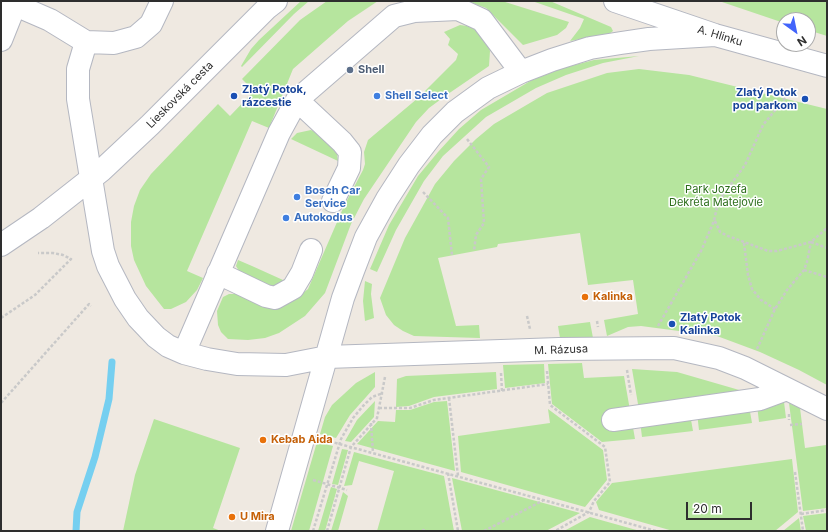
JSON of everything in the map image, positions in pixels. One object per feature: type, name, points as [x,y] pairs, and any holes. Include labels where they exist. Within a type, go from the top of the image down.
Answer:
[{"type":"street","points":[[1,40],[11,3],[50,20],[86,42],[114,43],[136,37],[151,24],[162,1]]},
{"type":"street","name":"A. Hlinku","points":[[615,1],[715,35],[827,66]]},
{"type":"street","name":"Lieskovská cesta","points":[[1,245],[41,218],[91,180],[150,125],[271,3]]},
{"type":"street","points":[[184,353],[279,133],[297,100],[394,16],[414,11],[458,9],[482,20],[521,72]]},
{"type":"street","points":[[277,531],[343,298],[366,238],[387,199],[409,165],[432,135],[462,106],[488,88],[521,72],[552,60],[599,46],[649,39],[715,35]]},
{"type":"street","points":[[86,42],[78,69],[78,99],[103,251],[108,266],[125,300],[138,318],[156,337],[184,353],[207,359],[251,364],[286,365],[327,357]]},
{"type":"street","points":[[297,100],[342,142],[350,152],[349,168],[333,201]]},
{"type":"street","points":[[218,273],[266,296],[275,298],[293,288],[302,273],[311,250]]},
{"type":"street","name":"M. Rázusa","points":[[327,357],[624,348],[674,348],[719,358],[745,368],[827,409]]},
{"type":"street","points":[[613,420],[760,399],[787,389]]},
{"type":"path","points":[[655,331],[701,251],[714,221],[718,202],[745,165],[763,125],[785,98]]},
{"type":"path","points":[[467,139],[489,167],[481,179],[484,223],[476,235],[474,251]]},
{"type":"path","points":[[423,192],[448,218],[452,256]]},
{"type":"path","points":[[714,221],[720,232],[744,243],[768,251],[777,251],[810,242],[827,228]]},
{"type":"path","points":[[810,242],[827,248]]},
{"type":"path","points":[[755,355],[775,309],[787,290],[804,270],[807,262],[810,242]]},
{"type":"path","points":[[744,243],[748,275],[752,289],[761,300],[775,309]]},
{"type":"path","points":[[1,318],[35,295],[71,259],[53,252],[38,253]]},
{"type":"path","points":[[804,270],[827,277]]},
{"type":"path","points":[[1,402],[89,304],[91,306]]},
{"type":"path","points":[[527,316],[530,331]]},
{"type":"path","points":[[624,348],[635,417]]},
{"type":"path","points":[[327,531],[352,447],[377,418],[385,378],[388,375]]},
{"type":"path","points":[[501,376],[502,390]]},
{"type":"path","points":[[379,408],[410,408],[434,400],[548,384],[550,405],[605,447],[610,482],[594,501],[590,512],[555,531]]},
{"type":"path","points":[[313,531],[339,444],[353,418],[363,406],[372,397],[383,393]]},
{"type":"path","points":[[449,398],[458,476]]},
{"type":"path","points":[[371,424],[373,453]]},
{"type":"path","points":[[790,425],[802,424]]},
{"type":"path","points":[[334,442],[656,531]]},
{"type":"path","points":[[796,472],[803,531]]},
{"type":"path","points":[[448,473],[458,531]]},
{"type":"path","points":[[327,484],[347,490]]},
{"type":"path","points":[[484,531],[544,500]]},
{"type":"path","points":[[801,514],[827,510]]},
{"type":"green space","points":[[301,1],[309,1],[294,14],[242,67],[241,66],[251,49],[259,40]]},
{"type":"green space","points":[[327,1],[378,1],[348,21],[293,69],[269,128],[252,121],[187,271],[203,278],[197,290],[186,302],[171,309],[164,309],[146,286],[134,260],[131,246],[131,222],[134,206],[140,190],[151,174],[218,104],[230,116],[254,91],[242,79],[300,20]]},
{"type":"green space","points":[[467,1],[502,1],[569,22],[566,28],[557,35],[523,45],[486,8]]},
{"type":"green space","points":[[532,1],[550,1],[611,27],[613,31],[609,34],[570,41],[580,28],[584,19]]},
{"type":"green space","points":[[719,1],[827,1],[827,36],[816,33],[816,12],[776,12],[776,20]]},
{"type":"green space","points":[[460,25],[474,29],[488,44],[490,51],[489,66],[429,108],[416,122],[364,199],[351,224],[325,293],[305,316],[279,333],[265,338],[248,340],[228,339],[221,332],[218,325],[217,311],[223,297],[229,294],[236,294],[283,305],[297,298],[308,289],[344,206],[363,170],[365,164],[364,152],[368,140],[418,98],[456,60],[458,54],[448,45],[450,39],[444,32]]},
{"type":"green space","points":[[639,56],[603,63],[566,75],[536,88],[486,117],[443,156],[424,181],[396,230],[377,272],[370,269],[389,225],[418,176],[459,129],[481,110],[532,80],[563,68],[594,60]]},
{"type":"green space","name":"Park Jozefa Dekréta Matejovie","points":[[639,69],[689,75],[827,109],[827,385],[760,352],[717,336],[641,326],[628,327],[607,336],[604,320],[638,314],[633,280],[588,285],[580,233],[498,244],[497,247],[438,258],[456,326],[479,325],[480,338],[414,336],[394,325],[386,315],[380,298],[405,238],[435,184],[454,161],[476,139],[494,124],[547,93],[607,73]]},
{"type":"green space","points":[[311,130],[322,136],[337,154],[338,161],[291,139],[297,133]]},
{"type":"green space","points":[[238,260],[283,280],[282,283],[273,287],[239,271],[236,266]]},
{"type":"green space","points":[[365,281],[372,284],[371,294],[374,318],[365,321],[363,301]]},
{"type":"green space","points":[[590,322],[593,338],[560,338],[558,326]]},
{"type":"green space","points":[[582,363],[584,378],[624,376],[635,439],[602,442],[552,404],[548,364]]},
{"type":"green space","points":[[544,364],[545,383],[505,388],[503,365]]},
{"type":"green space","points":[[632,369],[677,372],[753,394],[639,410]]},
{"type":"green space","points":[[375,372],[375,387],[350,415],[336,438],[320,434],[325,417],[332,405],[356,383]]},
{"type":"green space","points":[[496,372],[497,389],[434,397],[409,406],[396,407],[397,379],[406,376]]},
{"type":"green space","points":[[375,401],[374,417],[351,442],[345,441],[357,420]]},
{"type":"green space","points":[[447,401],[455,471],[357,444],[378,421],[395,422],[396,410],[410,410],[434,402]]},
{"type":"green space","points":[[784,402],[786,418],[759,422],[757,405]]},
{"type":"green space","points":[[789,403],[800,408],[805,448],[826,445],[827,508],[803,511]]},
{"type":"green space","points":[[749,406],[752,423],[699,430],[697,413]]},
{"type":"green space","points":[[548,409],[603,450],[607,480],[585,507],[461,472],[458,436],[550,423]]},
{"type":"green space","points":[[690,414],[693,431],[642,437],[640,421]]},
{"type":"green space","points":[[154,419],[240,448],[213,528],[221,531],[123,531],[135,475]]},
{"type":"green space","points":[[317,442],[333,446],[309,531],[291,531]]},
{"type":"green space","points":[[342,449],[348,450],[338,485],[332,484]]},
{"type":"green space","points":[[354,452],[444,476],[454,531],[377,531],[394,471],[359,461],[352,485],[344,486]]},
{"type":"green space","points":[[792,459],[798,512],[775,531],[673,531],[599,510],[596,502],[612,483]]},
{"type":"green space","points":[[452,478],[580,513],[546,531],[462,531]]},
{"type":"green space","points":[[331,487],[337,489],[325,531],[318,531]]},
{"type":"green space","points":[[343,492],[348,496],[338,531],[331,531]]},
{"type":"green space","points":[[827,513],[827,531],[806,531],[803,516]]},
{"type":"green space","points":[[590,517],[640,531],[564,531]]},
{"type":"green space","points":[[799,518],[801,531],[783,531]]},
{"type":"waterway","points":[[76,531],[77,512],[95,457],[109,399],[112,362]]},
{"type":"place","name":"Shell","points":[[350,70]]},
{"type":"place","name":"Zlatý Potok, rázcestie","points":[[234,96]]},
{"type":"place","name":"Shell Select","points":[[377,96]]},
{"type":"place","name":"Zlatý Potok pod parkom","points":[[805,99]]},
{"type":"place","name":"Bosch Car Service","points":[[297,197]]},
{"type":"place","name":"Autokodus","points":[[286,218]]},
{"type":"place","name":"Kalinka","points":[[585,297]]},
{"type":"place","name":"Zlatý Potok Kalinka","points":[[672,324]]},
{"type":"place","name":"Kebab Aida","points":[[263,440]]},
{"type":"place","name":"U Mira","points":[[232,517]]}]
